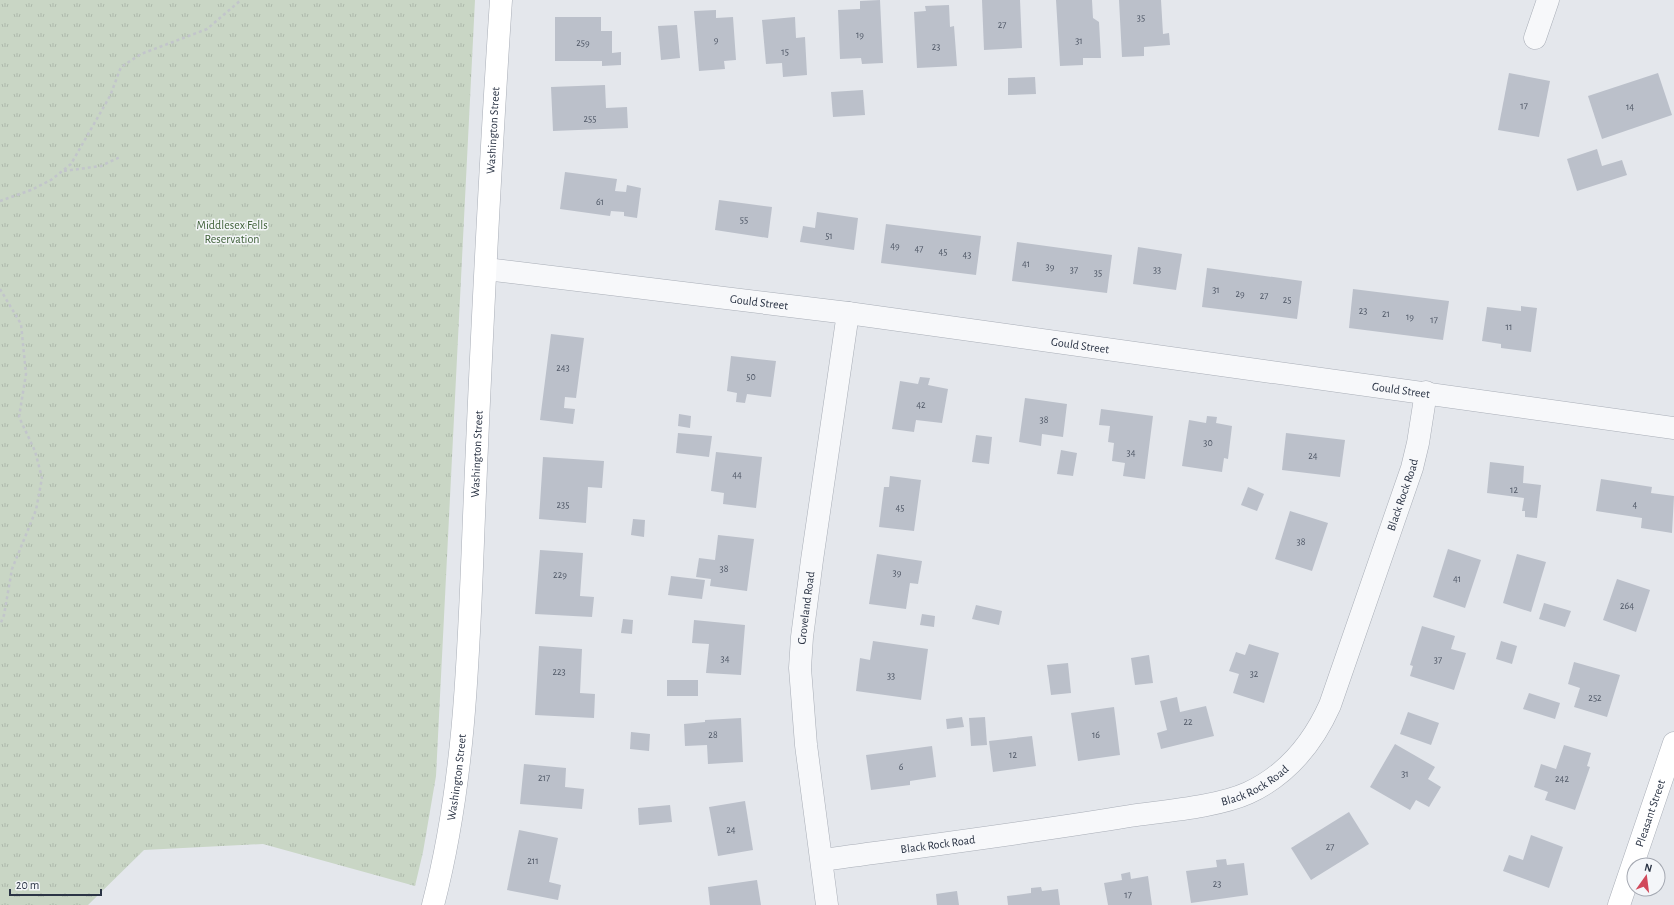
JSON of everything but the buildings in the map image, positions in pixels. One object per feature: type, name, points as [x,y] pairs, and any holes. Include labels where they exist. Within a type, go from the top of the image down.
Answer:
[{"type":"main road","name":"Washington Street","points":[[433,905],[447,849],[461,749],[470,614],[486,269],[501,0]]},
{"type":"main road","name":"Pleasant Street","points":[[1619,905],[1674,743]]},
{"type":"street","points":[[1535,38],[1548,0]]},
{"type":"street","name":"Gould Street","points":[[486,269],[848,313],[1426,392],[1674,428]]},
{"type":"street","name":"Groveland Road","points":[[827,905],[806,745],[800,668],[802,637],[812,560],[848,313]]},
{"type":"street","name":"Black Rock Road","points":[[822,860],[1093,822],[1225,801],[1248,793],[1275,777],[1298,757],[1308,745],[1316,733],[1330,705],[1412,468],[1418,443],[1426,392]]},
{"type":"path","points":[[0,201],[31,190],[51,180],[71,164],[110,96],[121,67],[141,54],[207,29],[241,0]]},
{"type":"path","points":[[64,171],[101,166],[120,157]]},
{"type":"path","points":[[0,289],[21,324],[26,374],[18,417],[35,451],[42,478],[36,510],[12,569],[4,615],[0,625]]},
{"type":"green space","name":"Middlesex Fells Reservation","points":[[0,0],[475,0],[436,776],[423,852],[415,886],[263,844],[144,850],[88,905],[0,905]]}]
